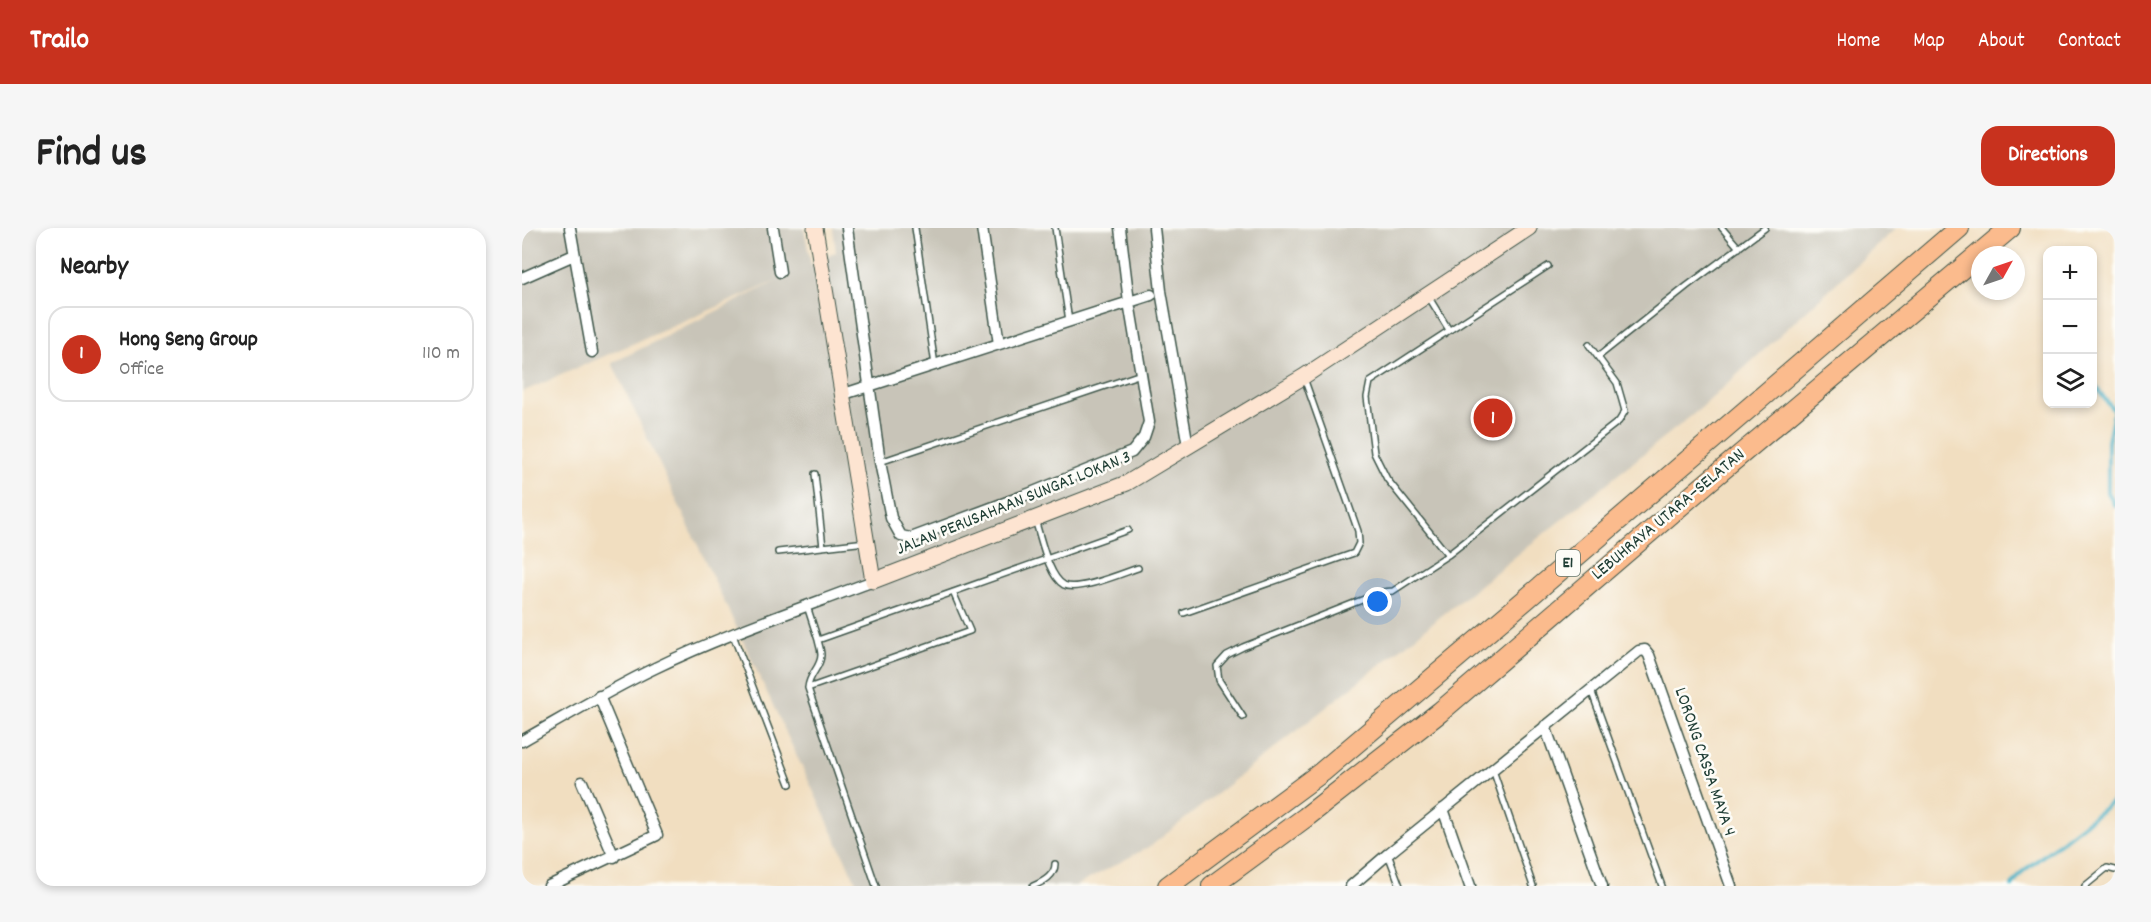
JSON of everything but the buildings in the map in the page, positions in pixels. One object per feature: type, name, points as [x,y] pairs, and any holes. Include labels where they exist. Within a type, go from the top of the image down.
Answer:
[{"type":"highway","name":"LEBUHRAYA UTARA–SELATAN","points":[[1168,886],[1322,772],[1959,228]]},
{"type":"highway","name":"LEBUHRAYA UTARA–SELATAN","points":[[1212,886],[1306,818],[1440,712],[1699,489],[2007,231]]},
{"type":"main road","name":"JALAN PERUSAHAAN SUNGAI LOKAN 3","points":[[815,228],[873,581],[1127,483],[1303,377],[1529,228]]},
{"type":"street","points":[[570,228],[592,352]]},
{"type":"street","points":[[773,228],[780,272]]},
{"type":"street","points":[[848,228],[868,386],[891,518],[901,536],[911,538],[1132,452],[1144,437],[1149,422],[1129,302],[1120,228]]},
{"type":"street","points":[[982,228],[999,344]]},
{"type":"street","points":[[1154,228],[1156,293],[1188,446]]},
{"type":"street","points":[[522,278],[574,255]]},
{"type":"street","points":[[844,394],[1156,293]]},
{"type":"street","points":[[522,741],[599,696],[656,667],[873,581]]},
{"type":"street","name":"LORONG CASSA MAYA 4","points":[[1591,690],[1639,651],[1645,650],[1649,655],[1731,886]]},
{"type":"street","points":[[1351,886],[1591,690]]},
{"type":"street","points":[[549,886],[657,835],[599,696]]},
{"type":"street","points":[[1545,726],[1602,886]]},
{"type":"street","points":[[582,782],[614,857]]},
{"type":"street","points":[[1443,809],[1470,886]]},
{"type":"lane","points":[[915,228],[935,365]]},
{"type":"lane","points":[[1055,228],[1069,321]]},
{"type":"lane","points":[[1722,228],[1738,248]]},
{"type":"lane","points":[[1599,356],[1765,228]]},
{"type":"lane","points":[[1448,555],[1387,479],[1374,453],[1367,397],[1370,382],[1548,266]]},
{"type":"lane","points":[[1426,294],[1449,330]]},
{"type":"lane","points":[[1243,717],[1219,680],[1217,666],[1227,655],[1374,596],[1393,591],[1448,555],[1620,421],[1625,411],[1617,383],[1589,345]]},
{"type":"lane","points":[[880,462],[1141,374]]},
{"type":"lane","points":[[1184,613],[1354,553],[1359,543],[1358,531],[1303,377]]},
{"type":"lane","points":[[814,474],[823,546]]},
{"type":"lane","points":[[1035,519],[1053,572],[1063,584],[1081,586],[1138,568]]},
{"type":"lane","points":[[818,640],[1128,530]]},
{"type":"lane","points":[[778,552],[867,542]]},
{"type":"lane","points":[[808,688],[970,631],[953,592]]},
{"type":"lane","points":[[807,606],[821,656],[820,662],[809,678],[808,688],[876,886]]},
{"type":"lane","points":[[733,635],[790,784]]},
{"type":"lane","points":[[1591,690],[1662,886]]},
{"type":"lane","points":[[1493,769],[1533,886]]},
{"type":"lane","points":[[1388,854],[1400,886]]},
{"type":"lane","points":[[1033,886],[1050,876],[1055,870],[1055,864]]},
{"type":"lane","points":[[2085,886],[2107,868],[2115,870]]},
{"type":"shaded area","points":[[522,228],[804,228],[811,265],[836,252],[833,228],[1896,228],[1701,408],[1152,845],[1076,886],[858,886],[612,363],[779,280],[522,392]]},
{"type":"waterway","points":[[2097,389],[2114,411],[2108,442],[2108,492],[2115,506]]},
{"type":"waterway","points":[[2012,886],[2022,872],[2115,800]]},
{"type":"place","name":"Hong Seng Group","points":[[1493,418]]}]
